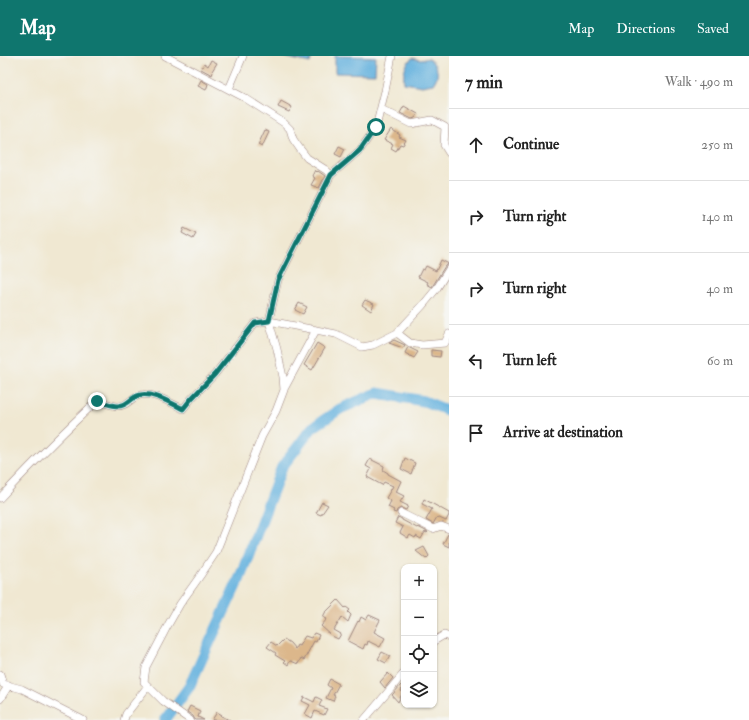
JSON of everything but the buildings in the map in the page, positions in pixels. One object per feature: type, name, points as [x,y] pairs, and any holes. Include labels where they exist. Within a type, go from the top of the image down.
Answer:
[{"type":"street","points":[[165,56],[245,98],[284,123],[290,129],[293,139],[307,158],[331,175]]},
{"type":"street","points":[[229,89],[243,56]]},
{"type":"street","points":[[284,390],[282,370],[269,321],[278,280],[331,175],[360,150],[376,127],[392,56]]},
{"type":"street","points":[[381,109],[411,124],[432,120],[445,127],[444,145],[449,153]]},
{"type":"street","points":[[0,498],[31,465],[97,401],[118,406],[125,405],[136,396],[149,394],[183,409],[215,374],[255,323],[269,321],[336,334],[362,347],[373,345],[397,333],[437,288],[449,269]]},
{"type":"street","points":[[189,719],[163,701],[144,682],[146,667],[180,604],[216,552],[262,436],[276,411],[284,390],[316,330]]},
{"type":"street","points":[[397,333],[410,343],[422,345],[445,343],[449,334]]},
{"type":"street","points":[[401,513],[433,529],[441,526],[449,529]]},
{"type":"street","points":[[437,639],[444,635],[449,637]]},
{"type":"street","points":[[0,674],[3,684],[22,688],[83,720]]},
{"type":"street","points":[[364,720],[401,677]]},
{"type":"street","points":[[0,699],[9,685]]},
{"type":"street","points":[[124,720],[126,714],[148,686]]},
{"type":"water","points":[[280,56],[312,56],[310,63]]},
{"type":"water","points":[[335,56],[376,57],[375,74],[335,73]]},
{"type":"water","points":[[412,58],[420,60],[429,58],[432,61],[437,70],[437,77],[433,84],[422,86],[404,83],[405,69]]},
{"type":"waterway","points":[[165,720],[189,687],[240,577],[282,467],[312,428],[340,409],[377,393],[424,401],[449,411]]},
{"type":"route","points":[[97,401],[118,406],[125,405],[136,396],[149,394],[183,409],[215,374],[255,323],[269,321],[278,280],[331,175],[360,150],[376,127]]}]
